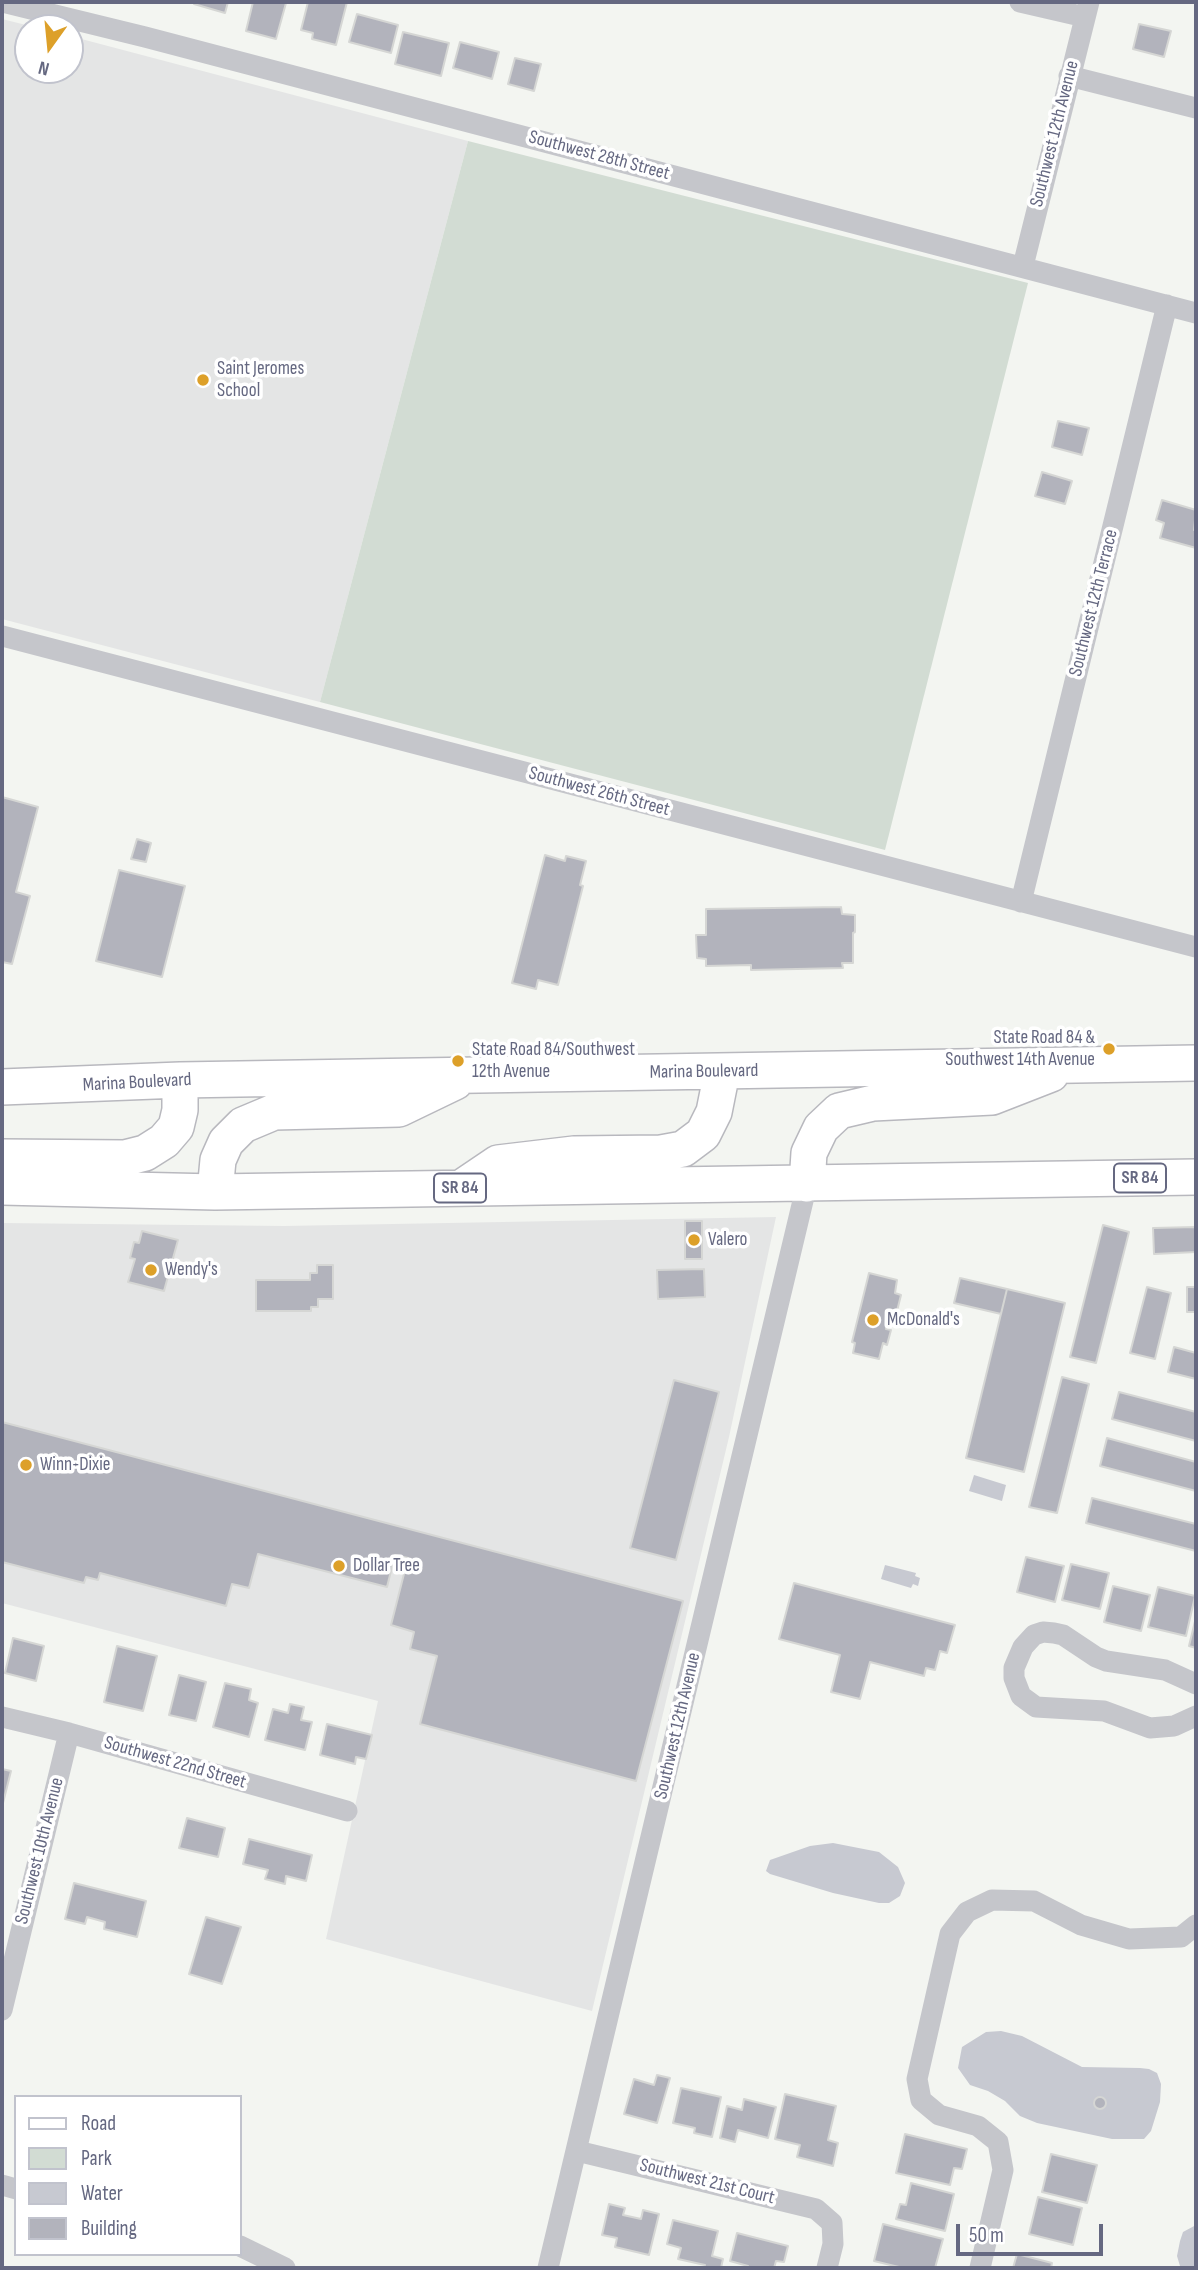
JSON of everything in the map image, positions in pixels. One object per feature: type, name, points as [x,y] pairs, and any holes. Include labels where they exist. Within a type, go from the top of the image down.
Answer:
[{"type":"main road","name":"Marina Boulevard","points":[[2,1087],[180,1080],[1196,1063]]},
{"type":"main road","points":[[807,1184],[809,1153],[821,1128],[839,1111],[873,1103],[992,1097],[1074,1066]]},
{"type":"main road","points":[[461,1188],[498,1163],[573,1154],[661,1153],[683,1149],[703,1134],[718,1097],[722,1072]]},
{"type":"main road","points":[[215,1192],[218,1160],[226,1142],[243,1125],[274,1112],[399,1109],[468,1076]]},
{"type":"main road","points":[[2,1157],[125,1158],[145,1153],[164,1141],[176,1127],[180,1110],[180,1080]]},
{"type":"main road","name":"SR 84","points":[[2,1187],[215,1192],[1196,1177]]},
{"type":"street","name":"Southwest 28th Street","points":[[2,2],[172,44],[1196,313]]},
{"type":"street","points":[[1020,2],[1087,10]]},
{"type":"street","name":"Southwest 12th Avenue","points":[[1023,266],[1087,10]]},
{"type":"street","points":[[1069,76],[1196,108]]},
{"type":"street","name":"Southwest 12th Terrace","points":[[1021,902],[1167,305]]},
{"type":"street","name":"Southwest 26th Street","points":[[2,636],[1196,947]]},
{"type":"street","name":"Southwest 12th Avenue","points":[[548,2268],[807,1184]]},
{"type":"street","points":[[1196,1684],[1165,1670],[1105,1661],[1063,1635],[1043,1632],[1034,1635],[1023,1647],[1014,1668],[1014,1678],[1021,1696],[1036,1707],[1104,1711],[1150,1728],[1174,1726],[1196,1716]]},
{"type":"street","name":"Southwest 22nd Street","points":[[2,1717],[69,1733],[347,1811]]},
{"type":"street","name":"Southwest 10th Avenue","points":[[2,2010],[8,1952],[69,1733]]},
{"type":"street","points":[[980,2268],[1003,2170],[998,2142],[978,2126],[939,2115],[921,2099],[917,2079],[950,1934],[967,1912],[992,1900],[1034,1901],[1080,1925],[1129,1939],[1181,1937],[1196,1926]]},
{"type":"street","name":"Southwest 21st Court","points":[[577,2151],[816,2208],[832,2222],[834,2244],[827,2268]]},
{"type":"street","points":[[242,2247],[285,2268]]},
{"type":"shaded area","name":"Saint Jeromes School","points":[[2,19],[14,22],[14,84],[84,84],[84,40],[468,141],[320,702],[2,619]]},
{"type":"shaded area","points":[[776,1217],[729,1437],[592,2011],[326,1939],[378,1701],[2,1603],[2,1223],[284,1226]]},
{"type":"green space","points":[[468,141],[1028,283],[885,850],[320,702]]},
{"type":"water","points":[[974,1475],[1006,1485],[1002,1501],[969,1491]]},
{"type":"water","points":[[885,1565],[916,1573],[915,1576],[920,1578],[918,1586],[913,1584],[911,1588],[881,1579]]},
{"type":"water","points":[[833,1843],[879,1852],[898,1867],[905,1883],[900,1896],[889,1903],[879,1903],[833,1893],[766,1871],[770,1860],[810,1846]]},
{"type":"water","points":[[1001,2031],[1022,2036],[1082,2067],[1140,2068],[1157,2073],[1161,2084],[1160,2102],[1151,2131],[1144,2139],[1112,2139],[1037,2123],[1020,2116],[1005,2101],[988,2091],[970,2085],[958,2068],[962,2047],[986,2032]]},
{"type":"water","points":[[1196,2225],[1196,2268],[1183,2268],[1177,2256],[1180,2241],[1183,2232]]},
{"type":"building","points":[[228,2],[225,13],[194,4]]},
{"type":"building","points":[[253,2],[286,3],[276,39],[246,31]]},
{"type":"building","points":[[308,2],[347,2],[336,45],[312,39],[313,33],[301,30]]},
{"type":"building","points":[[357,14],[398,25],[391,53],[349,42]]},
{"type":"building","points":[[1139,24],[1171,31],[1164,57],[1133,49]]},
{"type":"building","points":[[403,32],[449,43],[441,76],[395,64]]},
{"type":"building","points":[[460,42],[499,52],[492,79],[453,68]]},
{"type":"building","points":[[515,58],[541,64],[534,91],[508,84]]},
{"type":"building","points":[[1058,421],[1089,428],[1082,455],[1052,447]]},
{"type":"building","points":[[1042,472],[1072,481],[1065,504],[1035,496]]},
{"type":"building","points":[[1162,500],[1196,510],[1196,548],[1160,538],[1164,523],[1156,520]]},
{"type":"building","points":[[2,797],[38,807],[16,892],[30,896],[12,964],[2,962]]},
{"type":"building","points":[[137,839],[151,843],[146,862],[131,859]]},
{"type":"building","points":[[545,855],[565,861],[566,856],[586,861],[580,885],[583,886],[558,985],[538,980],[536,989],[512,983]]},
{"type":"building","points":[[119,870],[185,886],[162,977],[96,961]]},
{"type":"building","points":[[841,907],[842,914],[855,915],[853,963],[842,963],[843,968],[751,970],[751,965],[706,966],[706,959],[697,958],[696,935],[706,935],[706,909]]},
{"type":"building","name":"Valero","points":[[685,1221],[702,1221],[702,1259],[685,1259]]},
{"type":"building","points":[[1103,1225],[1129,1232],[1096,1363],[1070,1357]]},
{"type":"building","points":[[1196,1227],[1196,1252],[1154,1254],[1153,1228]]},
{"type":"building","name":"Wendy's","points":[[142,1231],[178,1240],[164,1291],[128,1282],[135,1259],[130,1258],[134,1242],[139,1243]]},
{"type":"building","points":[[317,1265],[333,1265],[333,1299],[318,1299],[318,1307],[311,1307],[311,1311],[256,1311],[256,1280],[310,1280],[310,1273],[317,1273]]},
{"type":"building","points":[[704,1269],[705,1297],[658,1299],[657,1270]]},
{"type":"building","name":"McDonald's","points":[[869,1273],[897,1280],[895,1293],[901,1295],[897,1311],[891,1310],[886,1329],[891,1330],[887,1345],[883,1343],[879,1359],[853,1353],[855,1343],[852,1342]]},
{"type":"building","points":[[960,1278],[1007,1289],[1001,1314],[954,1303]]},
{"type":"building","points":[[1147,1287],[1171,1293],[1155,1359],[1130,1353]]},
{"type":"building","points":[[1187,1287],[1196,1287],[1196,1312],[1187,1312]]},
{"type":"building","points":[[1007,1289],[1065,1303],[1024,1472],[966,1458]]},
{"type":"building","points":[[1174,1347],[1196,1353],[1196,1379],[1168,1372]]},
{"type":"building","points":[[1062,1377],[1089,1384],[1057,1513],[1029,1507]]},
{"type":"building","points":[[674,1380],[719,1392],[676,1560],[630,1548]]},
{"type":"building","points":[[1119,1392],[1196,1412],[1196,1441],[1112,1419]]},
{"type":"building","points":[[2,1422],[683,1601],[636,1781],[420,1724],[437,1656],[410,1649],[414,1632],[391,1625],[408,1558],[395,1555],[387,1587],[258,1554],[249,1588],[232,1584],[226,1606],[100,1573],[98,1580],[86,1577],[84,1583],[2,1562]]},
{"type":"building","points":[[1107,1438],[1196,1462],[1196,1491],[1100,1466]]},
{"type":"building","points":[[1092,1498],[1196,1524],[1196,1551],[1086,1523]]},
{"type":"building","points":[[1026,1557],[1064,1566],[1055,1602],[1017,1592]]},
{"type":"building","points":[[1071,1564],[1109,1573],[1100,1609],[1062,1600]]},
{"type":"building","points":[[794,1583],[955,1625],[947,1653],[940,1651],[935,1670],[926,1668],[924,1676],[870,1662],[860,1699],[831,1692],[840,1655],[779,1639]]},
{"type":"building","points":[[1113,1586],[1150,1595],[1141,1631],[1104,1622]]},
{"type":"building","points":[[1158,1587],[1195,1596],[1186,1636],[1148,1627]]},
{"type":"building","points":[[1196,1617],[1196,1648],[1189,1646]]},
{"type":"building","points":[[13,1638],[44,1646],[36,1681],[5,1673]]},
{"type":"building","points":[[117,1646],[157,1656],[143,1711],[104,1702]]},
{"type":"building","points":[[179,1675],[206,1682],[196,1721],[169,1715]]},
{"type":"building","points":[[225,1683],[251,1689],[249,1700],[258,1703],[249,1737],[213,1727]]},
{"type":"building","points":[[290,1704],[304,1707],[301,1720],[312,1722],[305,1750],[265,1740],[273,1709],[288,1713]]},
{"type":"building","points":[[327,1724],[372,1735],[366,1759],[356,1757],[355,1764],[320,1755]]},
{"type":"building","points":[[2,1769],[11,1771],[2,1807]]},
{"type":"building","points":[[187,1818],[225,1828],[218,1857],[179,1848]]},
{"type":"building","points":[[249,1839],[312,1855],[306,1881],[286,1876],[285,1884],[265,1879],[268,1870],[243,1864]]},
{"type":"building","points":[[74,1883],[146,1901],[137,1937],[104,1929],[105,1922],[87,1917],[85,1924],[65,1919]]},
{"type":"building","points":[[206,1917],[241,1927],[222,1984],[189,1974]]},
{"type":"building","points":[[657,2075],[670,2078],[657,2123],[624,2114],[634,2079],[654,2085]]},
{"type":"building","points":[[681,2088],[721,2097],[712,2137],[694,2133],[695,2128],[673,2123]]},
{"type":"building","points":[[785,2094],[836,2106],[828,2140],[838,2143],[833,2166],[797,2157],[800,2145],[775,2139]]},
{"type":"building","points":[[1100,2097],[1106,2103],[1100,2109],[1094,2103]]},
{"type":"building","points":[[744,2099],[776,2107],[768,2138],[738,2130],[735,2142],[720,2138],[727,2106],[742,2110]]},
{"type":"building","points":[[905,2134],[967,2149],[962,2169],[954,2168],[950,2185],[896,2173]]},
{"type":"building","points":[[1051,2154],[1097,2165],[1087,2203],[1042,2192]]},
{"type":"building","points":[[911,2183],[954,2194],[945,2231],[896,2219],[900,2204],[906,2205]]},
{"type":"building","points":[[1038,2197],[1082,2208],[1073,2245],[1029,2234]]},
{"type":"building","points":[[609,2204],[625,2208],[623,2215],[641,2219],[643,2210],[659,2214],[649,2255],[615,2247],[617,2238],[602,2235]]},
{"type":"building","points":[[673,2220],[718,2231],[712,2256],[723,2259],[721,2268],[704,2268],[705,2265],[678,2259],[681,2248],[667,2244]]},
{"type":"building","points":[[883,2224],[943,2239],[935,2268],[903,2268],[874,2261]]},
{"type":"building","points":[[737,2233],[788,2246],[784,2262],[776,2261],[774,2268],[748,2268],[730,2261]]},
{"type":"building","points":[[1017,2254],[1052,2263],[1051,2268],[1013,2268]]},
{"type":"place","name":"Saint Jeromes School","points":[[203,380]]},
{"type":"place","name":"State Road 84 & Southwest 14th Avenue","points":[[1109,1049]]},
{"type":"place","name":"State Road 84/Southwest 12th Avenue","points":[[458,1061]]},
{"type":"place","name":"Valero","points":[[694,1240]]},
{"type":"place","name":"Wendy's","points":[[151,1270]]},
{"type":"place","name":"McDonald's","points":[[873,1320]]},
{"type":"place","name":"Winn-Dixie","points":[[26,1465]]},
{"type":"place","name":"Dollar Tree","points":[[339,1566]]}]
